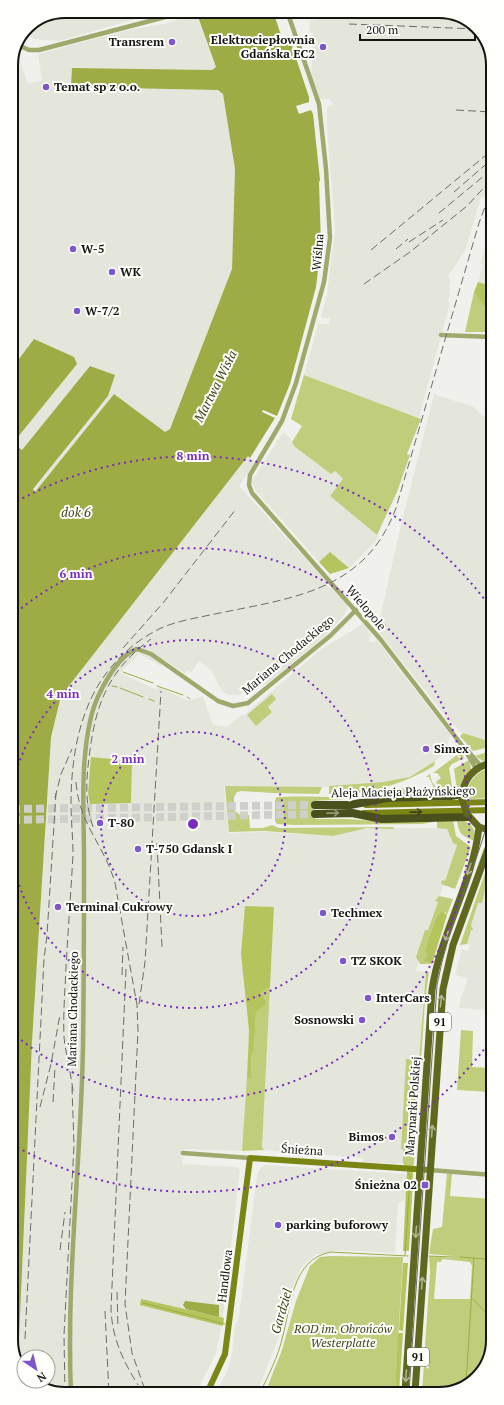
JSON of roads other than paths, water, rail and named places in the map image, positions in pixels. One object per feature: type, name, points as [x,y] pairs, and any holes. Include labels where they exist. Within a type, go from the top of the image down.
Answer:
[{"type":"highway","points":[[351,809],[387,798],[462,796]]},
{"type":"highway","points":[[351,809],[382,819],[468,815]]},
{"type":"highway","name":"Aleja Macieja Płażyńskiego","points":[[315,810],[351,809]]},
{"type":"main road","points":[[486,765],[479,767],[467,778],[462,796],[468,815],[479,827],[486,830]]},
{"type":"main road","name":"Marynarki Polskiej","points":[[405,1387],[433,983],[442,949],[475,851],[479,827]]},
{"type":"main road","name":"Marynarki Polskiej","points":[[415,1387],[440,1007],[445,976],[461,923],[486,854]]},
{"type":"street","points":[[22,47],[28,50],[39,50],[166,18]]},
{"type":"street","name":"Wiślna","points":[[249,485],[252,471],[282,421],[291,401],[324,282],[330,238],[326,169],[319,104],[289,18]]},
{"type":"street","points":[[441,335],[486,337]]},
{"type":"street","name":"Wielopole","points":[[249,485],[252,493],[356,610],[479,767]]},
{"type":"street","name":"Mariana Chodackiego","points":[[71,1387],[70,1314],[80,1146],[83,1046],[83,773],[91,718],[102,688],[115,668],[131,652],[137,649],[145,651],[218,701],[233,706],[240,705],[254,699],[330,636],[356,610]]},
{"type":"street","name":"Aleja Macieja Płażyńskiego","points":[[351,809],[486,802]]},
{"type":"street","name":"Aleja Macieja Płażyńskiego","points":[[351,809],[486,810]]},
{"type":"street","name":"Śnieżna","points":[[183,1153],[430,1170]]},
{"type":"street","name":"Handlowa","points":[[210,1387],[225,1354],[250,1158]]},
{"type":"street","points":[[430,1170],[486,1174]]},
{"type":"water","points":[[198,18],[275,18],[284,44],[290,40],[294,44],[292,46],[309,97],[309,102],[296,106],[299,114],[311,110],[313,114],[320,180],[321,245],[316,287],[290,384],[277,416],[263,410],[262,412],[275,418],[250,458],[248,456],[61,696],[51,737],[32,1042],[19,1348],[18,447],[22,450],[90,366],[115,375],[108,396],[33,489],[35,492],[114,394],[165,432],[170,429],[232,269],[235,169],[223,94],[218,90],[71,87],[72,68],[212,70],[216,67]]},
{"type":"water","points":[[34,339],[74,357],[77,364],[18,437],[18,360]]},
{"type":"water","points":[[185,1301],[219,1305],[219,1317],[186,1309],[183,1305]]},
{"type":"waterway","points":[[123,672],[153,683]]},
{"type":"waterway","points":[[112,686],[117,687]]},
{"type":"waterway","points":[[157,686],[183,695]]},
{"type":"waterway","points":[[120,688],[143,697]]},
{"type":"waterway","points":[[149,699],[154,701]]},
{"type":"waterway","points":[[405,1255],[410,1176],[408,1173]]},
{"type":"waterway","name":"Gardziel","points":[[263,1387],[278,1353],[295,1286],[300,1274],[308,1264],[318,1256],[331,1252],[408,1256]]},
{"type":"waterway","name":"Gardziel","points":[[429,1256],[453,1257]]},
{"type":"waterway","name":"Gardziel","points":[[460,1257],[485,1259]]},
{"type":"waterway","points":[[466,1378],[474,1258]]},
{"type":"waterway","points":[[473,1299],[486,1313]]},
{"type":"waterway","points":[[143,1303],[225,1324]]},
{"type":"tunnel","points":[[18,809],[315,805]]},
{"type":"tunnel","points":[[18,820],[315,814]]},
{"type":"tram line","points":[[409,1387],[437,985],[448,940],[486,827]]},
{"type":"railway","points":[[349,24],[469,29]]},
{"type":"railway","points":[[456,110],[486,112]]},
{"type":"railway","points":[[371,250],[486,155]]},
{"type":"railway","points":[[454,192],[486,164]]},
{"type":"railway","points":[[439,213],[486,174]]},
{"type":"railway","points":[[364,284],[410,252],[467,206],[486,185]]},
{"type":"railway","points":[[73,1091],[64,1037],[66,967],[73,854],[71,786],[76,749],[85,713],[102,680],[113,665],[123,654],[140,640],[159,629],[186,620],[297,596],[322,586],[345,574],[365,558],[382,536],[396,508],[479,223],[486,204]]},
{"type":"railway","points":[[409,242],[443,220]]},
{"type":"railway","points":[[396,249],[408,239]]},
{"type":"railway","points":[[123,648],[163,603],[236,509]]},
{"type":"railway","points":[[93,827],[87,801],[87,776],[95,722],[106,691],[114,677],[136,651],[151,639]]},
{"type":"railway","points":[[139,1004],[145,962],[161,691]]},
{"type":"railway","points":[[55,798],[61,774],[72,749]]},
{"type":"railway","points":[[76,782],[78,797],[87,823],[105,857],[115,883],[137,1005],[138,1031],[125,1304],[132,1353],[144,1387]]},
{"type":"railway","points":[[25,1339],[44,959],[47,935],[56,793]]},
{"type":"railway","points":[[157,843],[162,947]]},
{"type":"railway","points":[[122,975],[123,947]]},
{"type":"railway","points":[[126,969],[111,1309],[119,1349],[138,1385]]},
{"type":"railway","points":[[40,1107],[51,1064],[60,1015]]},
{"type":"railway","points":[[53,1102],[55,1067]]},
{"type":"railway","points":[[65,1387],[64,1335],[74,1145],[72,1087]]},
{"type":"railway","points":[[60,1250],[65,1212]]},
{"type":"railway","points":[[117,1292],[118,1328]]},
{"type":"railway","points":[[105,1311],[109,1387]]},
{"type":"place","name":"Transrem","points":[[172,42]]},
{"type":"place","name":"Elektrociepłownia Gdańska EC2","points":[[323,47]]},
{"type":"place","name":"Temat sp z o.o.","points":[[46,87]]},
{"type":"place","name":"W-5","points":[[73,249]]},
{"type":"place","name":"WK","points":[[112,272]]},
{"type":"place","name":"W-7/2","points":[[77,311]]},
{"type":"place","name":"Simex","points":[[426,749]]},
{"type":"place","name":"T-80","points":[[100,823]]},
{"type":"place","name":"T-750 Gdansk I","points":[[138,849]]},
{"type":"place","name":"Terminal Cukrowy","points":[[58,907]]},
{"type":"place","name":"Techmex","points":[[323,913]]},
{"type":"place","name":"TZ SKOK","points":[[343,961]]},
{"type":"place","name":"InterCars","points":[[368,998]]},
{"type":"place","name":"Sosnowski","points":[[362,1020]]},
{"type":"place","name":"Bimos","points":[[392,1137]]},
{"type":"place","name":"Śnieżna 02","points":[[425,1185]]},
{"type":"place","name":"parking buforowy","points":[[278,1225]]},
{"type":"water label","name":"Martwa Wisła","points":[[215,386]]},
{"type":"water label","name":"dok 6","points":[[76,512]]},
{"type":"park label","name":"ROD im. Obrońców Westerplatte","points":[[343,1336]]}]
